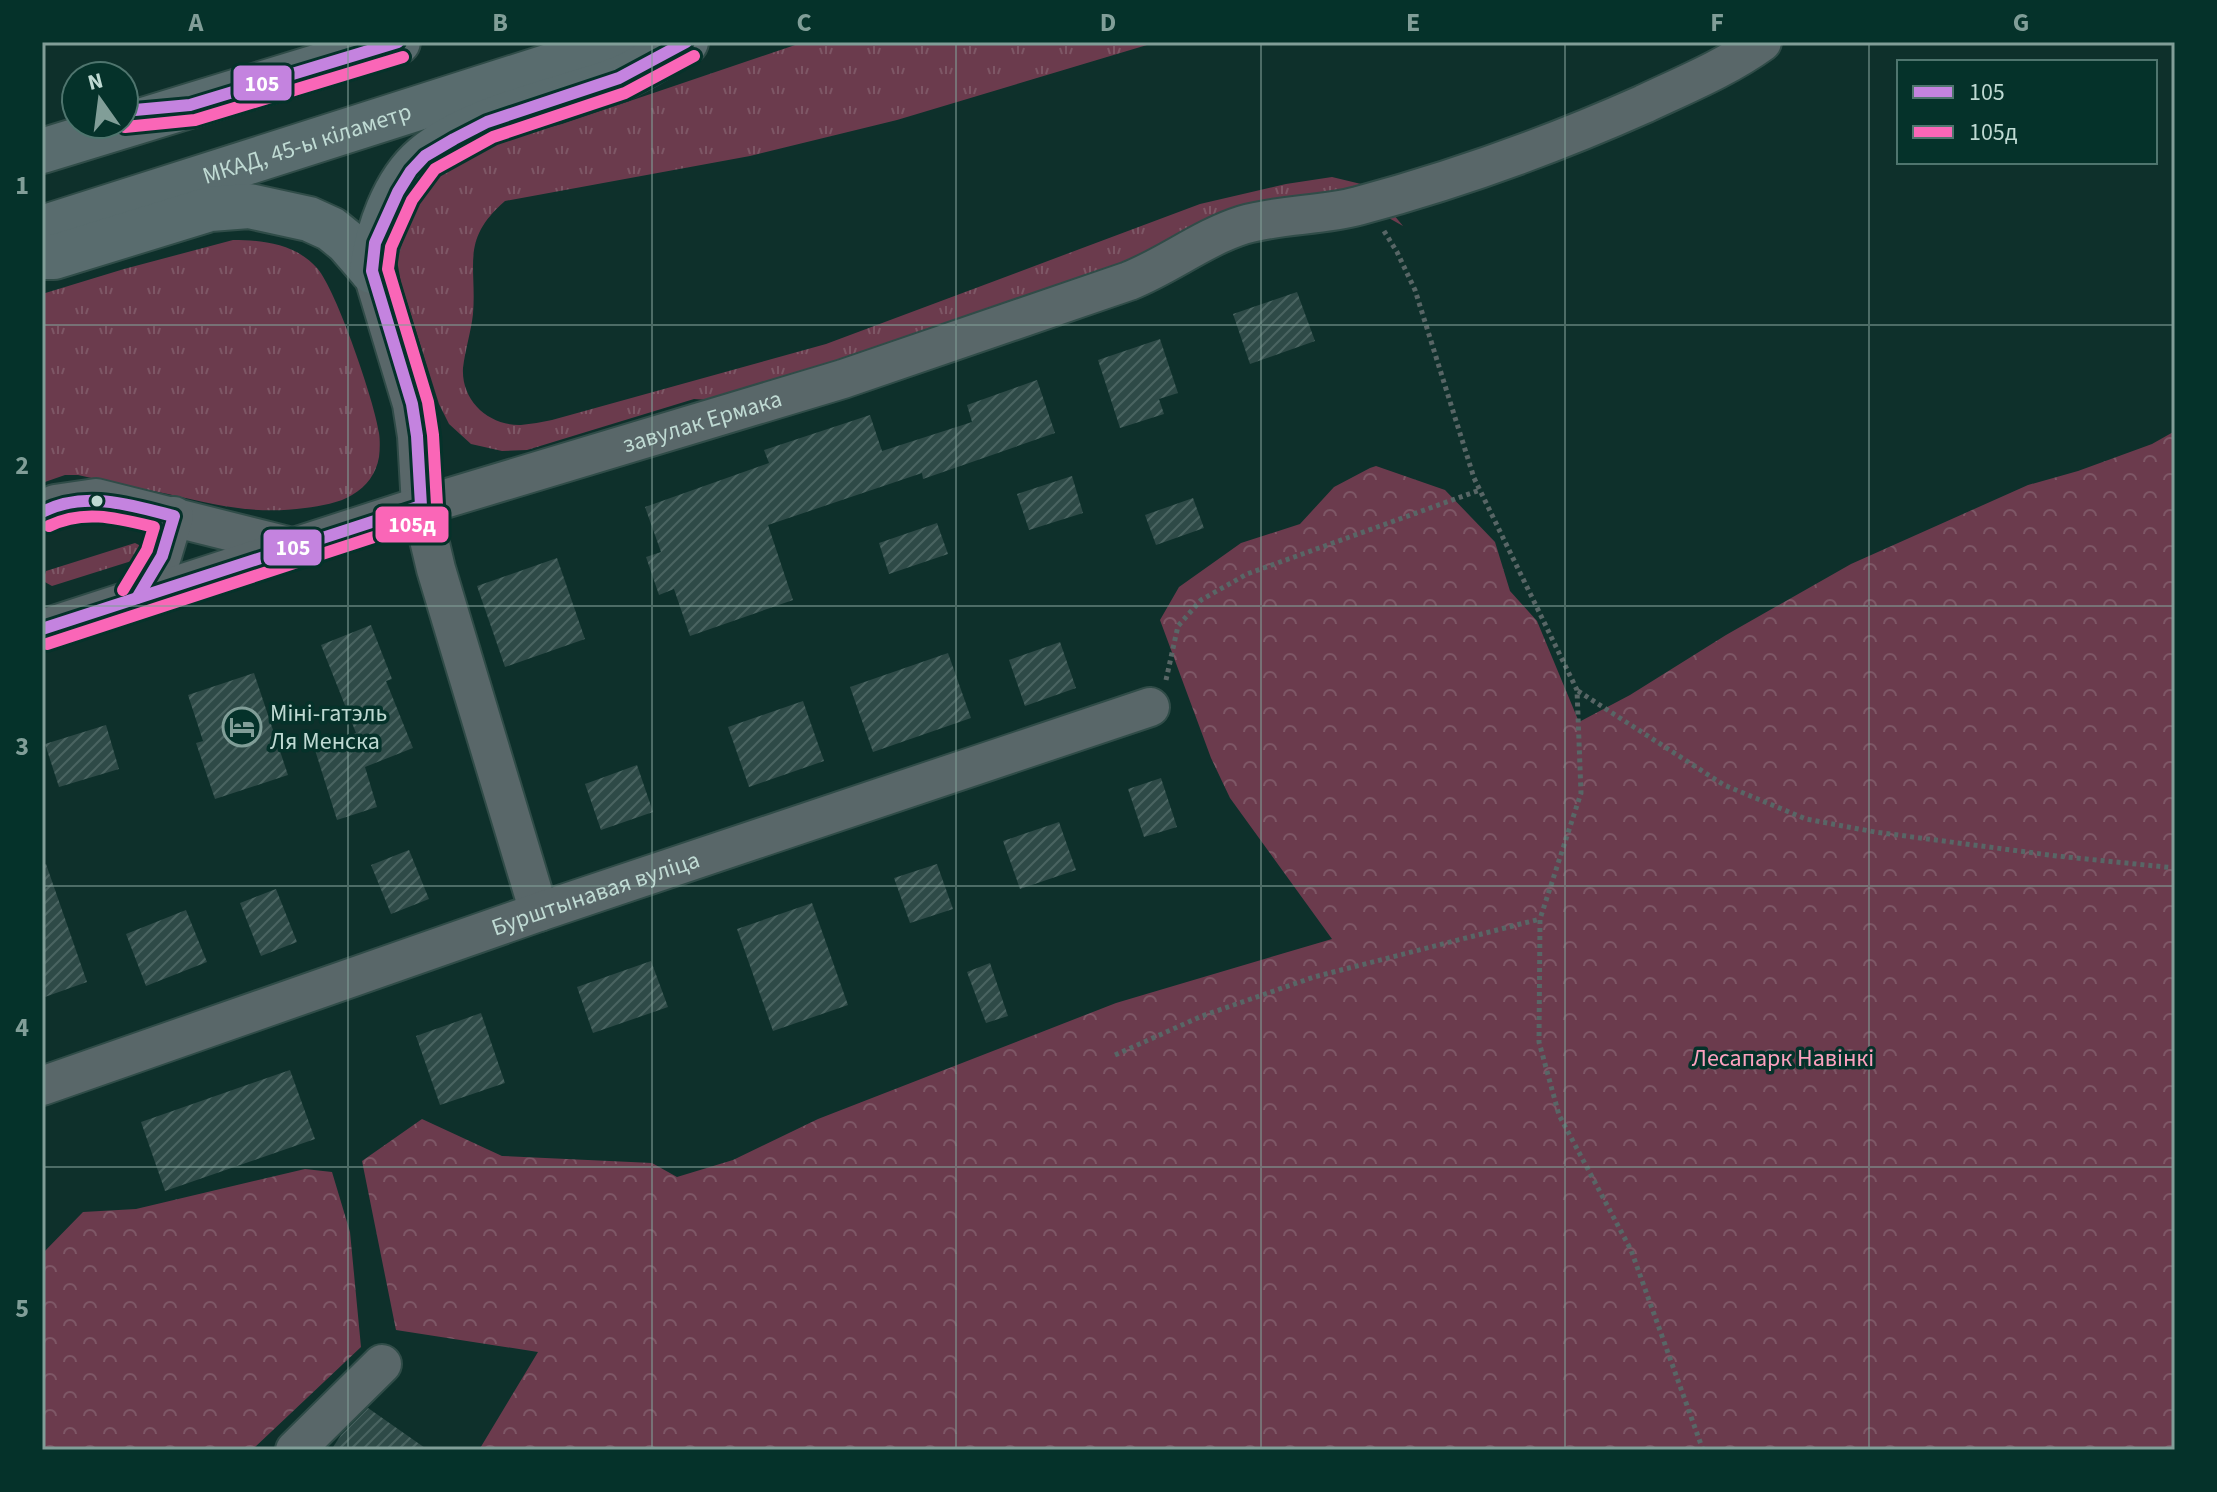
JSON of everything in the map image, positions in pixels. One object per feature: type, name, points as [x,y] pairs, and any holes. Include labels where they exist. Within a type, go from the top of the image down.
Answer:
[{"type":"highway","points":[[42,151],[398,42]]},
{"type":"highway","name":"МКАД, 45-ы кіламетр","points":[[42,228],[625,42]]},
{"type":"highway","points":[[372,271],[375,243],[382,225],[411,171],[425,156],[487,122],[619,78],[686,42]]},
{"type":"highway","points":[[140,110],[190,105]]},
{"type":"highway","points":[[42,257],[54,257],[210,209],[249,206],[309,219],[331,229],[372,271]]},
{"type":"street","name":"завулак Ермака","points":[[42,629],[421,506],[843,379],[1154,271],[1208,238],[1248,224],[1355,207],[1539,148],[1693,81],[1742,57],[1762,42]]},
{"type":"street","points":[[372,271],[412,404],[421,506],[436,569],[539,912]]},
{"type":"street","points":[[42,512],[55,504],[96,498],[292,547]]},
{"type":"street","points":[[137,598],[162,556],[174,516]]},
{"type":"street","name":"Бурштынавая вуліца","points":[[42,1086],[539,912],[1150,707]]},
{"type":"street","points":[[295,1450],[382,1364]]},
{"type":"path","points":[[1355,207],[1379,224],[1415,290],[1480,490],[1577,690],[1581,793],[1540,919],[1539,1042],[1559,1115],[1631,1250],[1703,1450]]},
{"type":"path","points":[[1150,707],[1163,692],[1178,626],[1201,600],[1247,574],[1480,490]]},
{"type":"path","points":[[1577,690],[1724,785],[1806,819],[1875,832],[2175,868]]},
{"type":"path","points":[[1115,1055],[1202,1016],[1314,977],[1540,919]]},
{"type":"green space","points":[[804,42],[1157,42],[897,120],[750,156],[505,201],[482,228],[474,254],[473,314],[463,368],[467,391],[479,409],[509,424],[544,421],[826,344],[1200,204],[1286,184],[1332,177],[1361,184],[1384,203],[1403,226],[1364,204],[1122,270],[725,401],[694,399],[527,450],[502,451],[471,444],[449,424],[439,404],[401,283],[397,260],[418,191],[461,150],[562,124]]},
{"type":"green space","points":[[233,240],[255,241],[289,249],[309,260],[325,280],[354,347],[376,418],[379,454],[370,479],[347,498],[286,510],[252,510],[219,505],[78,475],[65,475],[42,483],[42,294]]},
{"type":"green space","name":"Лесапарк Навінкі","points":[[2175,431],[2175,1450],[479,1450],[538,1352],[396,1330],[362,1161],[422,1119],[502,1156],[652,1163],[677,1177],[733,1160],[818,1119],[1116,1003],[1332,939],[1230,798],[1211,758],[1160,620],[1179,587],[1241,543],[1300,524],[1334,487],[1370,468],[1376,466],[1445,490],[1495,542],[1510,591],[1537,621],[1579,722],[1851,564],[2028,485],[2078,471],[2152,444]]},
{"type":"green space","points":[[135,543],[145,548],[141,558],[52,586],[43,581],[46,571]]},
{"type":"green space","points":[[305,1169],[332,1172],[350,1232],[361,1347],[252,1450],[42,1450],[42,1254],[83,1212],[136,1209]]},
{"type":"building","points":[[1297,292],[1315,341],[1250,364],[1233,314]]},
{"type":"building","points":[[1160,339],[1178,393],[1159,399],[1164,414],[1120,428],[1098,360]]},
{"type":"building","points":[[1037,380],[1055,433],[923,479],[922,473],[768,525],[793,600],[690,636],[674,589],[659,595],[646,557],[661,552],[645,507],[769,463],[764,450],[870,415],[882,451],[972,422],[967,405]]},
{"type":"building","points":[[1072,476],[1083,513],[1029,530],[1017,494]]},
{"type":"building","points":[[1193,498],[1204,528],[1156,545],[1145,515]]},
{"type":"building","points":[[937,523],[948,554],[889,574],[879,543]]},
{"type":"building","points":[[557,558],[585,639],[505,667],[477,586]]},
{"type":"building","points":[[371,625],[392,679],[386,681],[413,748],[365,767],[377,807],[337,820],[315,750],[356,733],[321,645]]},
{"type":"building","points":[[1060,642],[1076,688],[1025,706],[1009,660]]},
{"type":"building","points":[[948,653],[971,718],[873,752],[850,687]]},
{"type":"building","name":"Міні-гатэль Ля Менска","points":[[254,673],[288,775],[215,799],[196,743],[203,741],[188,695]]},
{"type":"building","points":[[803,701],[824,761],[749,787],[728,727]]},
{"type":"building","points":[[106,725],[119,769],[59,787],[45,744]]},
{"type":"building","points":[[637,765],[653,812],[601,830],[585,784]]},
{"type":"building","points":[[1161,778],[1177,827],[1144,837],[1128,789]]},
{"type":"building","points":[[1059,822],[1076,870],[1020,889],[1003,841]]},
{"type":"building","points":[[409,850],[429,899],[391,914],[371,865]]},
{"type":"building","points":[[42,864],[46,864],[87,982],[42,998]]},
{"type":"building","points":[[937,864],[953,909],[910,923],[894,878]]},
{"type":"building","points":[[276,889],[297,942],[261,956],[240,903]]},
{"type":"building","points":[[812,903],[848,1005],[773,1031],[737,929]]},
{"type":"building","points":[[186,910],[207,962],[146,986],[126,934]]},
{"type":"building","points":[[651,961],[668,1007],[593,1033],[577,987]]},
{"type":"building","points":[[990,963],[1008,1016],[986,1023],[967,972]]},
{"type":"building","points":[[481,1013],[505,1083],[440,1105],[416,1036]]},
{"type":"building","points":[[290,1070],[315,1139],[165,1191],[141,1122]]},
{"type":"building","points":[[368,1408],[428,1450],[331,1450],[341,1435]]},
{"type":"transit line","name":"105","points":[[140,110],[190,105],[398,42]]},
{"type":"transit line","name":"105","points":[[42,629],[421,506],[412,404],[372,271],[375,243],[398,192],[425,156],[454,139],[487,122],[619,78],[686,42]]},
{"type":"transit line","name":"105д","points":[[47,644],[432,518],[437,505],[428,402],[388,269],[391,247],[412,200],[435,169],[493,137],[625,93],[694,56]]},
{"type":"transit line","name":"105д","points":[[140,126],[195,120],[403,57]]},
{"type":"transit line","name":"105","points":[[42,512],[58,505],[91,501],[124,504],[174,516],[162,556],[137,598]]},
{"type":"transit line","name":"105д","points":[[49,526],[88,516],[154,527],[147,550],[123,590]]},
{"type":"place","name":"Міні-гатэль Ля Менска","points":[[242,727]]}]
